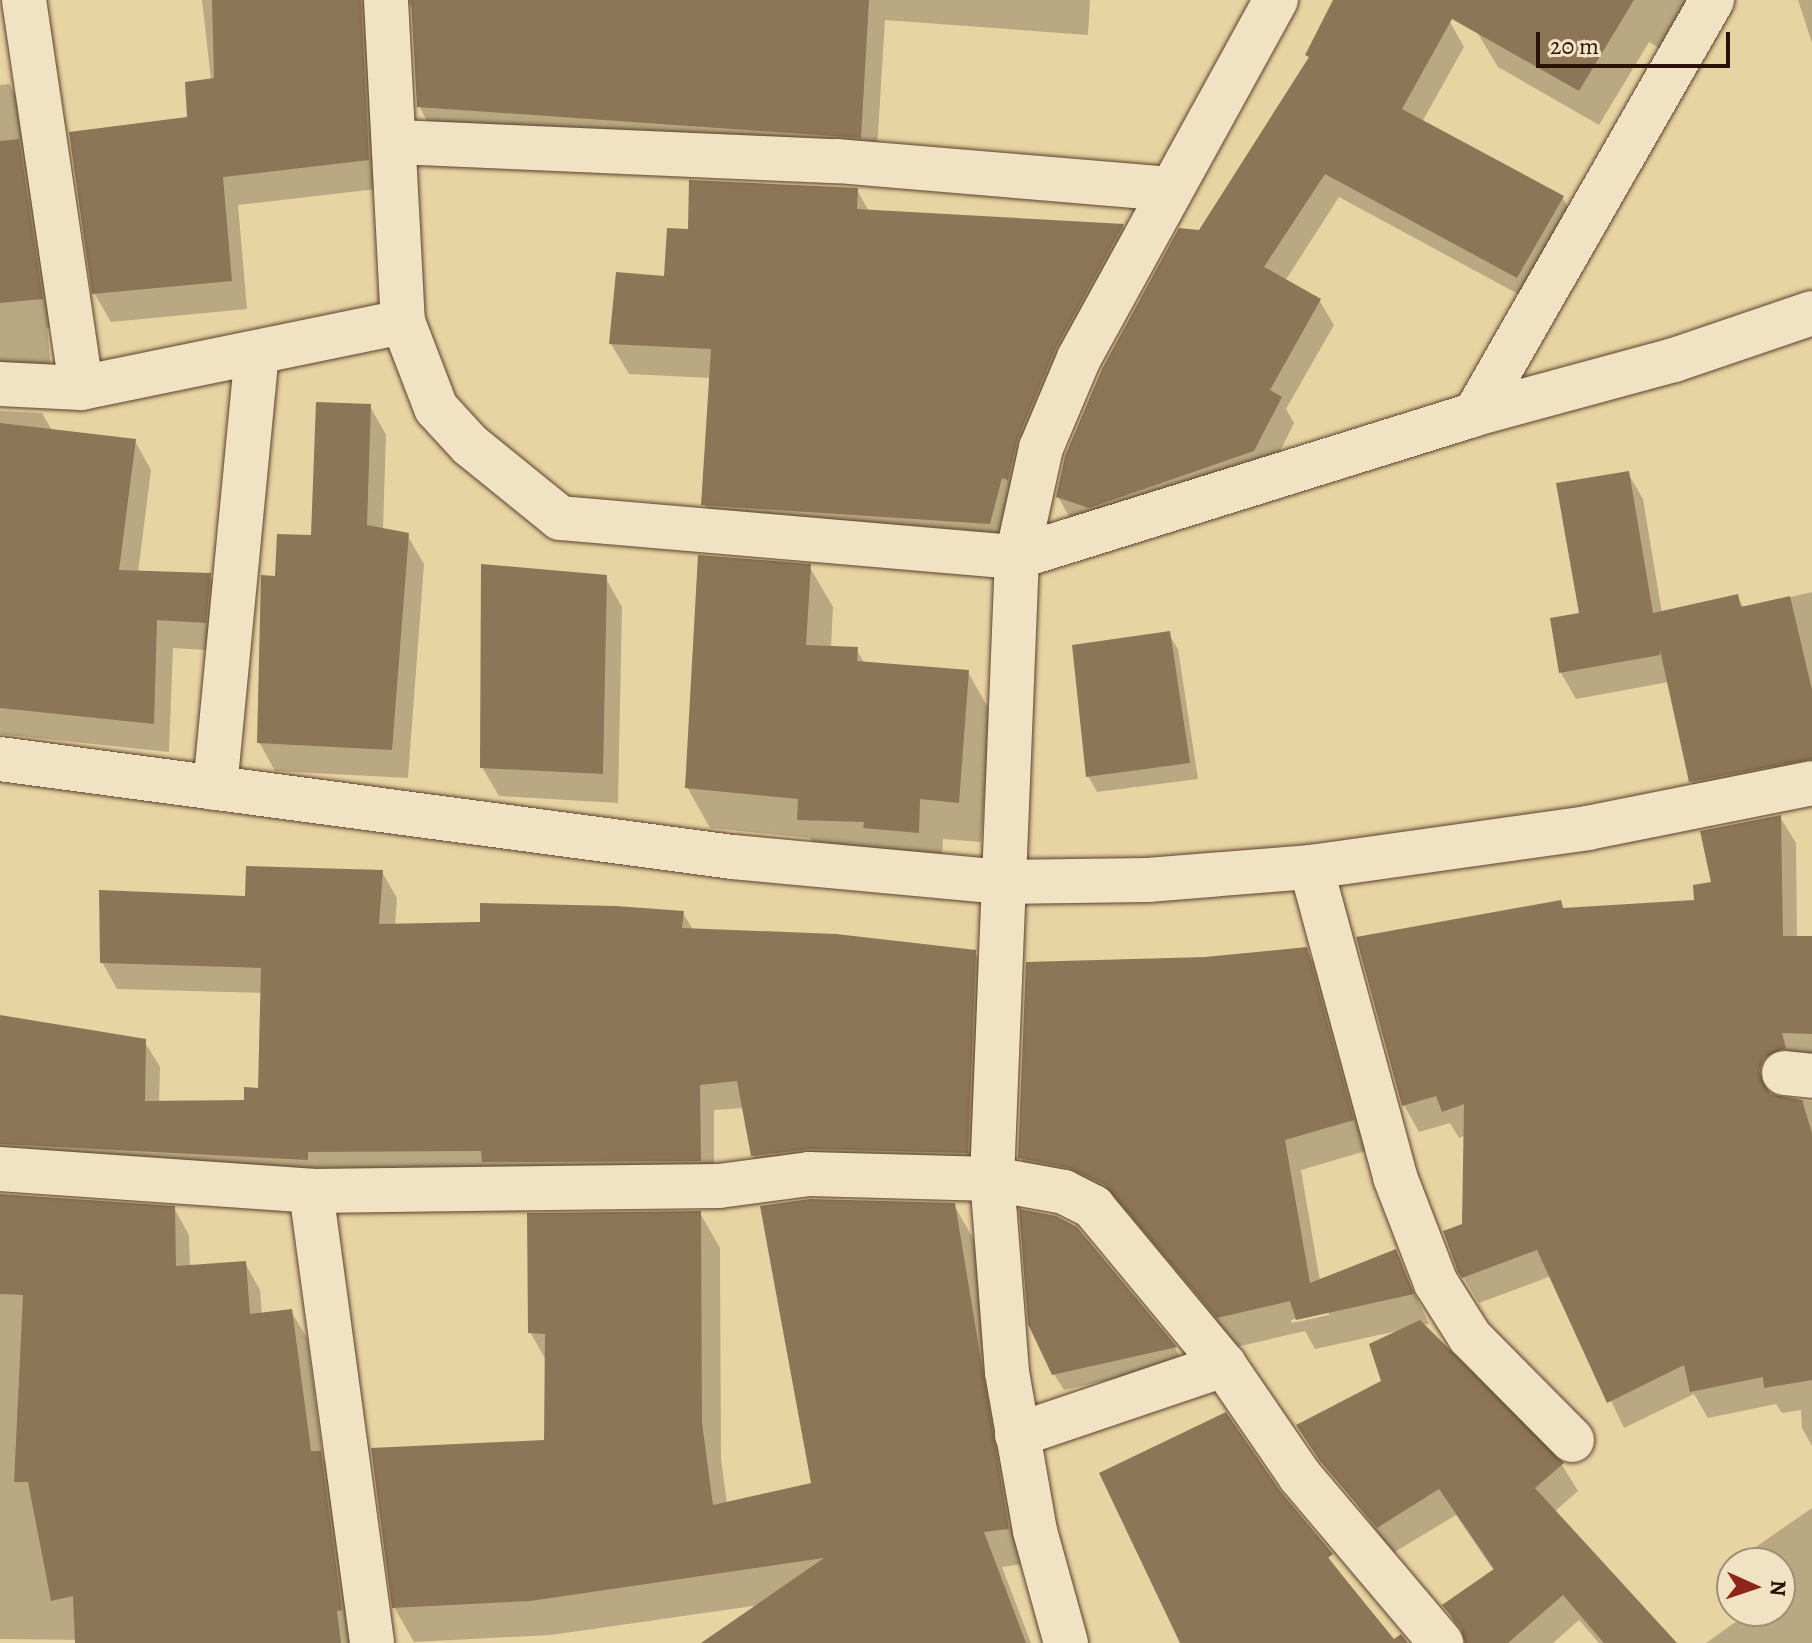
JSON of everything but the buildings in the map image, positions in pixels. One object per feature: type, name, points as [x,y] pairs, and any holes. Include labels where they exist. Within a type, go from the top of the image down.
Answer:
[{"type":"street","points":[[24,0],[81,388]]},
{"type":"street","points":[[386,0],[396,142],[403,322],[436,408],[470,445],[560,518],[1017,557],[1475,414],[1674,360],[1812,313]]},
{"type":"street","points":[[1066,1643],[1035,1531],[1017,1435],[1007,1372],[992,1179],[1000,882],[1017,557],[1041,448],[1079,358],[1169,189],[1276,0]]},
{"type":"street","points":[[1475,414],[1712,0]]},
{"type":"street","points":[[396,142],[806,159],[1169,189]]},
{"type":"street","points":[[0,384],[81,388],[403,322]]},
{"type":"street","points":[[215,788],[257,354]]},
{"type":"street","points":[[0,759],[733,857],[1000,882],[1148,880],[1311,867],[1587,828],[1812,783]]},
{"type":"street","points":[[1311,867],[1395,1177],[1436,1283],[1470,1337],[1572,1440]]},
{"type":"street","points":[[0,1169],[311,1191],[719,1186],[809,1174],[992,1179],[1079,1196],[1224,1365],[1300,1476],[1441,1643]]},
{"type":"street","points":[[311,1191],[372,1643]]},
{"type":"street","points":[[1017,1435],[1224,1365]]}]
